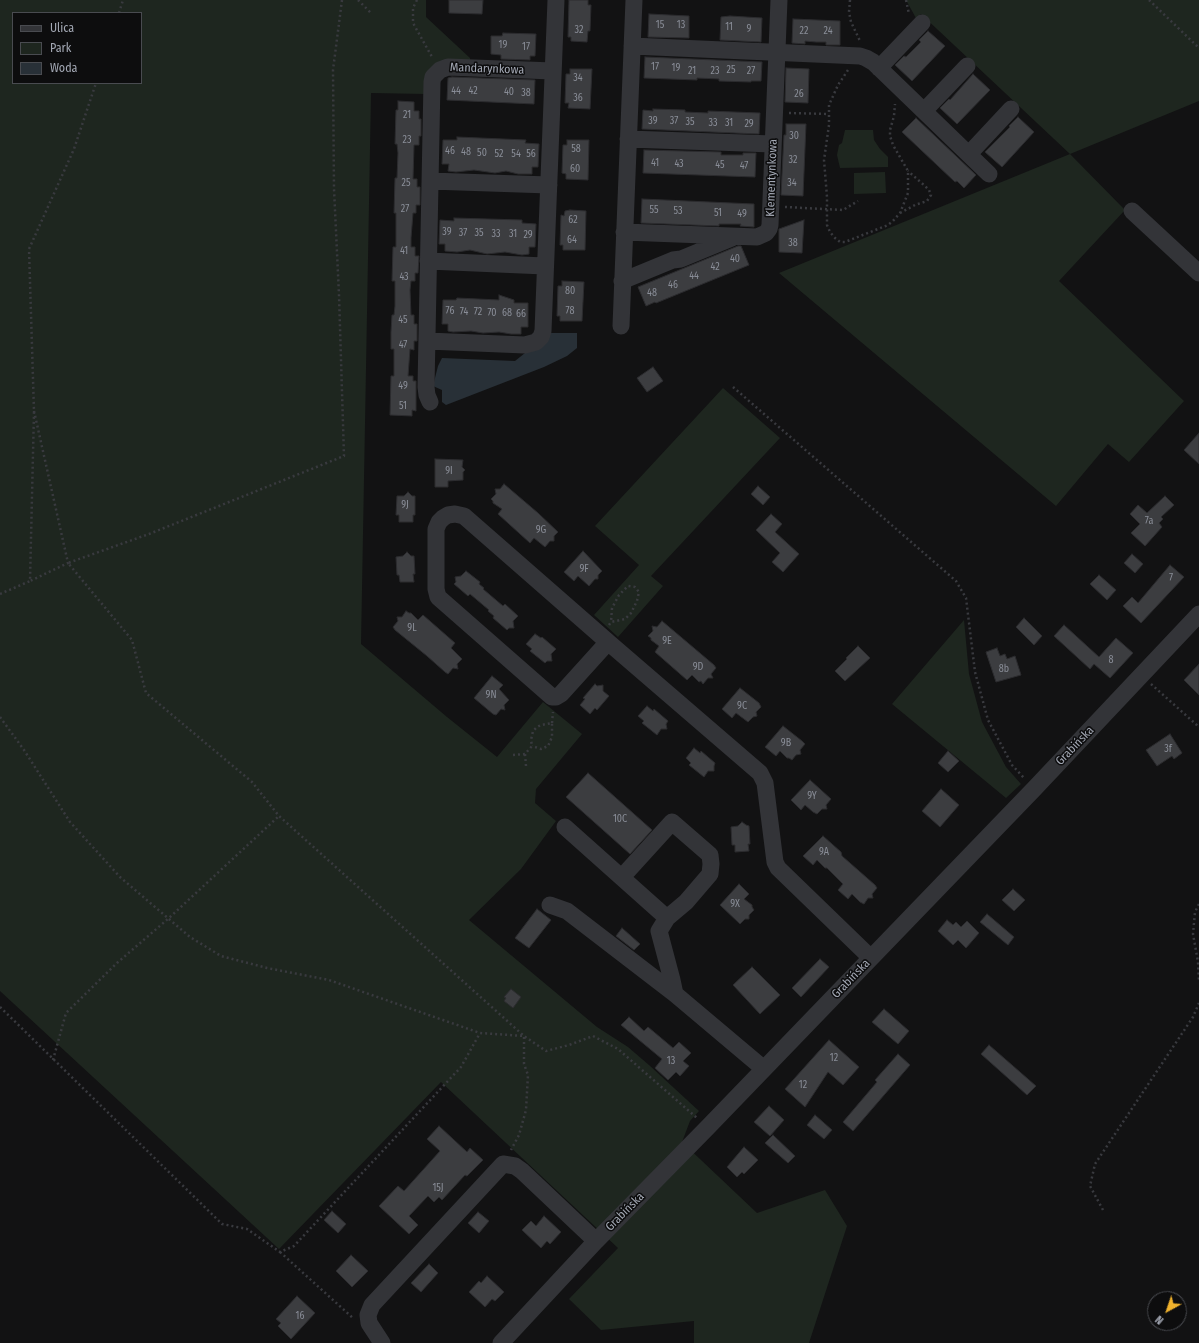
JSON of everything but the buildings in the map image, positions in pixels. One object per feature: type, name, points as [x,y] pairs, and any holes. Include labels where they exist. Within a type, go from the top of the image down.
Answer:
[{"type":"street","points":[[427,341],[525,345],[536,342],[541,337],[543,331],[556,0]]},
{"type":"street","points":[[621,326],[634,0]]},
{"type":"street","name":"Klementynkowa","points":[[624,232],[757,237],[766,233],[770,225],[779,0]]},
{"type":"street","points":[[879,68],[922,23]]},
{"type":"street","points":[[632,46],[860,56],[866,58],[879,68],[989,174]]},
{"type":"street","points":[[924,111],[967,66]]},
{"type":"street","name":"Mandarynkowa","points":[[430,402],[426,387],[432,82],[436,72],[448,67],[553,71]]},
{"type":"street","points":[[969,154],[1011,109]]},
{"type":"street","points":[[628,140],[773,144]]},
{"type":"street","points":[[430,181],[549,185]]},
{"type":"street","points":[[1132,211],[1199,273]]},
{"type":"street","points":[[670,234],[673,260]]},
{"type":"street","points":[[622,281],[737,236]]},
{"type":"street","points":[[428,261],[545,266]]},
{"type":"street","points":[[606,636],[561,694],[556,698],[552,697],[438,598],[436,589],[436,529],[439,522],[448,515],[455,514],[464,516],[606,636],[760,773],[765,783],[775,862],[778,868],[871,958]]},
{"type":"street","name":"Grabińska","points":[[501,1343],[596,1241],[1034,789],[1199,614]]},
{"type":"street","points":[[622,877],[672,822],[710,855],[710,874],[686,902],[667,918],[659,931],[675,994]]},
{"type":"street","points":[[565,827],[667,918]]},
{"type":"street","points":[[550,906],[567,911],[675,994],[764,1069]]},
{"type":"street","points":[[382,1343],[369,1323],[368,1315],[372,1305],[503,1164],[515,1166],[522,1171],[596,1241]]},
{"type":"path","points":[[119,12],[124,0]]},
{"type":"path","points":[[0,594],[68,563],[149,534],[344,456],[334,189],[333,70],[342,0]]},
{"type":"path","points":[[358,0],[372,14]]},
{"type":"path","points":[[416,0],[413,8],[413,23],[433,58]]},
{"type":"path","points":[[850,0],[849,12],[854,30],[861,43],[860,56],[838,85],[832,98],[824,160],[828,197],[827,225],[835,238],[840,242],[845,242],[888,225],[893,221],[900,213],[908,193],[908,171]]},
{"type":"path","points":[[1148,0],[1199,48]]},
{"type":"path","points":[[30,581],[34,411],[29,249],[74,149],[96,84]]},
{"type":"path","points":[[895,102],[894,116],[890,130],[893,145],[908,171],[929,190],[931,195],[927,201],[915,205],[900,213]]},
{"type":"path","points":[[774,112],[829,114]]},
{"type":"path","points":[[770,207],[843,210],[858,201]]},
{"type":"path","points":[[733,387],[956,581],[966,598],[976,672],[988,720],[1012,764],[1034,789]]},
{"type":"path","points":[[34,411],[68,563],[132,640],[146,693],[252,782],[279,816],[524,1036],[546,1051],[569,1045],[593,1036],[618,1049],[708,1127]]},
{"type":"path","points":[[606,636],[617,597],[626,588],[631,586],[635,587],[638,592],[637,601],[631,613],[625,619],[611,622]]},
{"type":"path","points":[[1142,676],[1199,727]]},
{"type":"path","points":[[0,717],[24,750],[70,822],[120,877],[190,937],[221,956],[267,968],[329,980],[480,1033],[524,1036]]},
{"type":"path","points":[[552,723],[552,737],[548,746],[542,749],[532,746],[531,740],[535,728],[552,723]]},
{"type":"path","points":[[513,755],[525,754],[532,746]]},
{"type":"path","points":[[525,754],[526,766]]},
{"type":"path","points":[[53,1060],[66,1013],[117,964],[279,816]]},
{"type":"path","points":[[1199,904],[1195,912],[1193,934],[1198,962],[1199,981]]},
{"type":"path","points":[[1103,1210],[1090,1186],[1095,1164],[1194,1017],[1199,1003]]},
{"type":"path","points":[[0,1007],[222,1224],[248,1229],[280,1252],[354,1319],[369,1323]]},
{"type":"path","points":[[280,1252],[294,1246],[430,1101],[461,1067],[480,1033]]},
{"type":"path","points":[[503,1164],[519,1136],[526,1110],[528,1075],[524,1064],[524,1036]]},
{"type":"green space","points":[[0,0],[426,0],[426,17],[470,58],[470,62],[447,62],[426,94],[371,93],[361,644],[497,757],[543,702],[582,734],[536,789],[535,803],[556,821],[521,869],[469,920],[597,1027],[628,1047],[699,1111],[690,1121],[682,1142],[757,1213],[825,1190],[847,1226],[809,1343],[694,1343],[694,1321],[601,1330],[569,1299],[618,1248],[441,1082],[279,1249],[0,991]]},
{"type":"green space","points":[[906,0],[1199,0],[1199,101],[1070,154],[921,14],[917,20]]},
{"type":"green space","points":[[845,130],[873,130],[874,140],[888,157],[888,167],[840,168],[837,155]]},
{"type":"green space","points":[[1070,154],[1125,210],[1059,281],[1184,401],[1129,462],[1108,444],[1056,506],[779,273]]},
{"type":"green space","points":[[885,172],[886,193],[854,194],[854,173]]},
{"type":"green space","points":[[723,388],[780,438],[651,576],[663,586],[618,637],[594,615],[639,565],[595,526]]},
{"type":"green space","points":[[964,620],[969,674],[982,722],[1006,767],[1021,784],[1006,798],[892,704]]},
{"type":"water","points":[[550,333],[577,333],[577,348],[567,356],[544,367],[446,405],[442,402],[442,390],[433,386],[438,366],[442,358],[515,361]]}]
